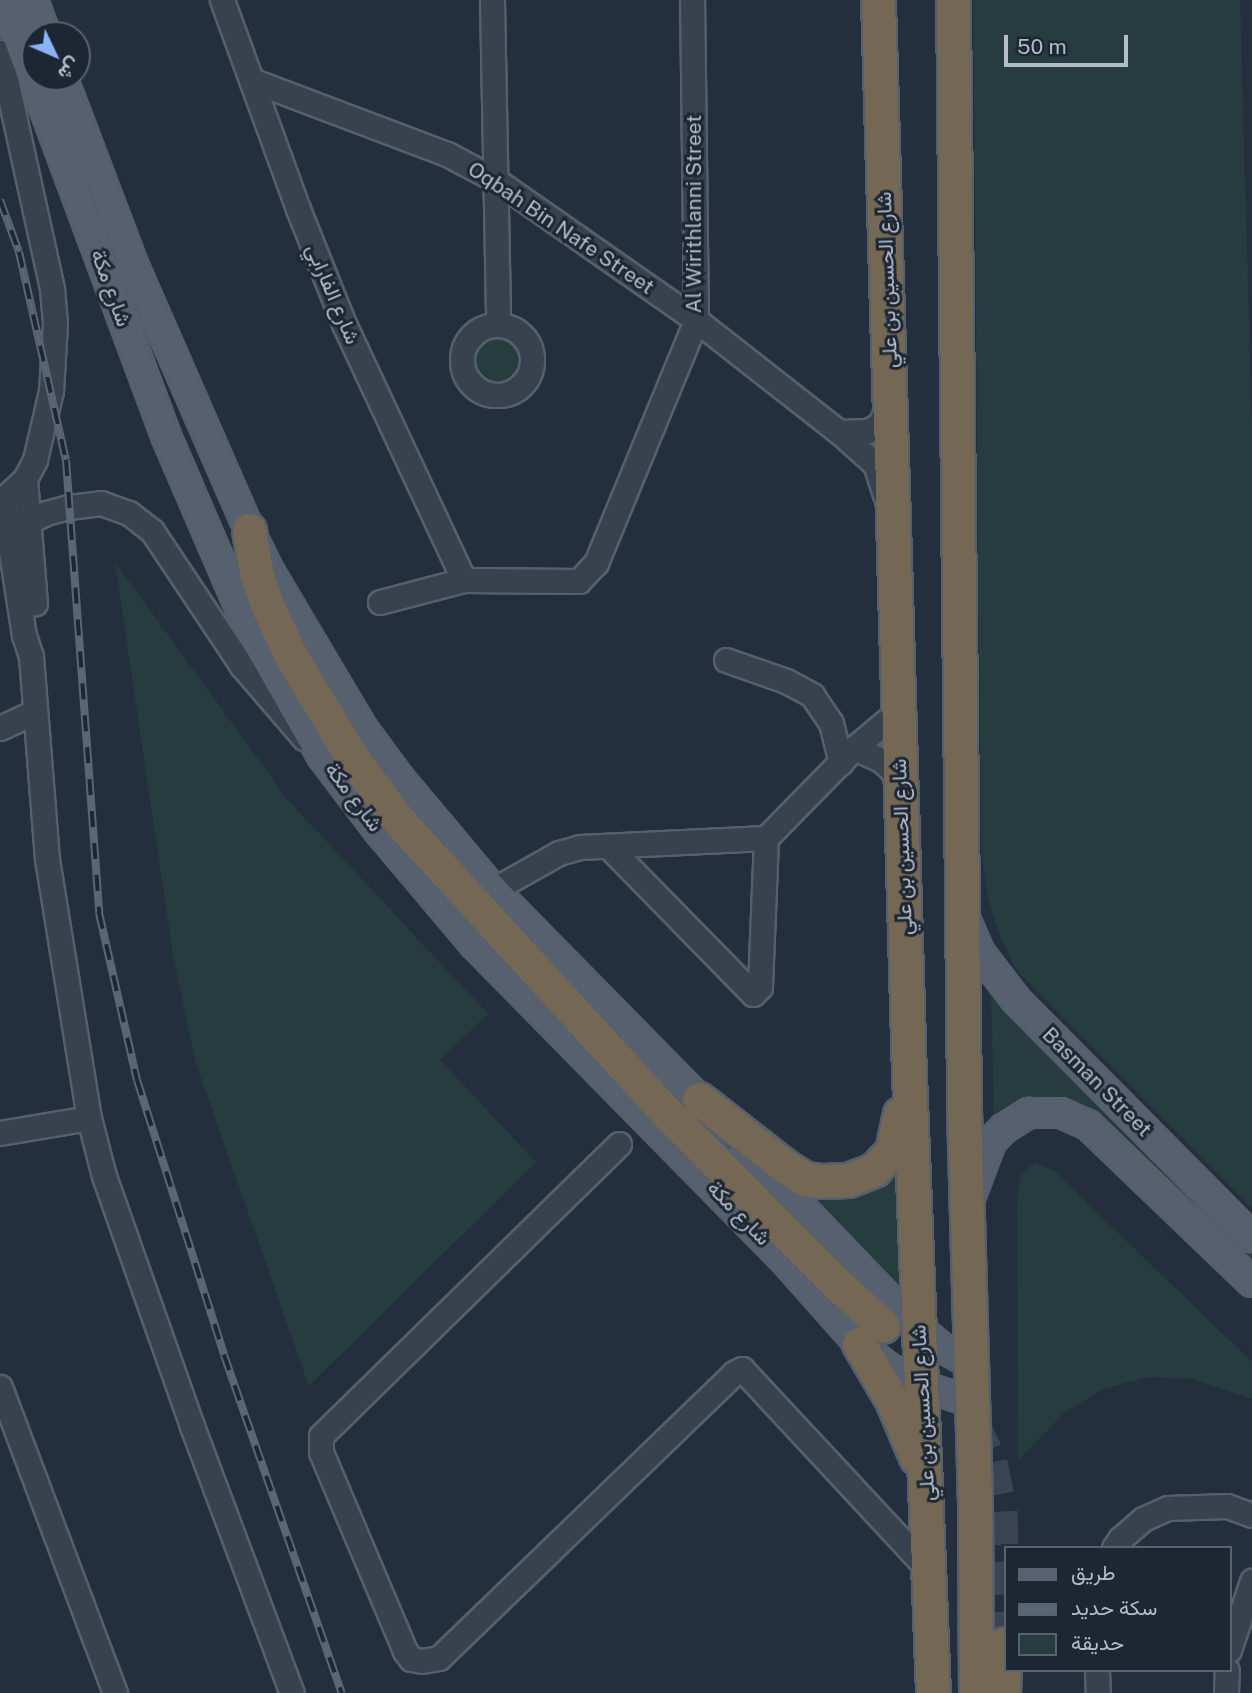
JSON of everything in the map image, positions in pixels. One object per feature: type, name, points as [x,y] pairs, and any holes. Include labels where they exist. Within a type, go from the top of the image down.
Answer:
[{"type":"highway","name":"شارع الحسين بن علي","points":[[878,0],[909,1074],[933,1693]]},
{"type":"highway","points":[[953,0],[962,912],[976,1693]]},
{"type":"highway","points":[[249,530],[256,572],[268,607],[292,658],[353,759],[400,822],[664,1110],[836,1284],[871,1335],[927,1490]]},
{"type":"highway","points":[[699,1099],[804,1179],[839,1181],[874,1170],[892,1151],[909,1074]]},
{"type":"highway","points":[[1003,1693],[1004,1668]]},
{"type":"main road","name":"شارع مكة","points":[[4,0],[171,449],[247,624],[322,756],[378,830],[475,945],[781,1256],[871,1335],[889,1368],[922,1386],[972,1402]]},
{"type":"main road","name":"شارع مكة","points":[[67,91],[133,264],[249,530],[269,571],[363,729],[399,778],[493,890],[699,1099],[919,1329],[971,1364]]},
{"type":"main road","name":"Basman Street","points":[[962,912],[980,953],[1016,999],[1250,1236]]},
{"type":"main road","name":"Basman Street","points":[[967,1207],[991,1142],[1003,1129],[1029,1113],[1061,1113],[1088,1125],[1252,1282]]},
{"type":"street","name":"شارع الفارابي","points":[[222,0],[344,324],[464,580]]},
{"type":"street","points":[[492,0],[498,325]]},
{"type":"street","name":"Al Wirithlanni Street","points":[[464,580],[579,581],[588,575],[596,563],[696,320],[692,0]]},
{"type":"street","points":[[0,52],[52,289],[55,324],[47,413],[35,460],[25,479],[14,529],[24,635],[31,656],[47,859],[89,1118],[104,1176],[187,1413],[292,1693]]},
{"type":"street","name":"Oqbah Bin Nafe Street","points":[[251,80],[447,154],[494,178],[696,320],[839,432],[875,464],[893,518]]},
{"type":"street","points":[[839,432],[868,430],[880,424],[891,399]]},
{"type":"street","points":[[14,529],[2,501],[25,479]]},
{"type":"street","points":[[14,529],[69,507],[101,503],[115,506],[139,520],[161,544],[222,636],[275,707],[322,756]]},
{"type":"street","points":[[380,602],[464,580]]},
{"type":"street","points":[[726,660],[786,681],[812,695],[831,723],[847,756]]},
{"type":"street","points":[[0,728],[35,712]]},
{"type":"street","points":[[608,846],[753,994],[760,987],[766,838],[847,756],[898,712]]},
{"type":"street","points":[[847,756],[881,760],[893,771],[901,797]]},
{"type":"street","points":[[493,890],[559,853],[580,847],[766,838]]},
{"type":"street","points":[[0,1133],[89,1118]]},
{"type":"street","points":[[619,1144],[321,1436],[321,1452],[405,1651],[411,1659],[422,1661],[439,1658],[734,1373],[743,1369],[929,1570]]},
{"type":"street","points":[[1,1397],[115,1693]]},
{"type":"street","points":[[1115,1546],[1143,1519],[1168,1508],[1227,1506],[1252,1515]]},
{"type":"street","points":[[1231,1644],[1252,1581]]},
{"type":"street","points":[[1097,1672],[1098,1693]]},
{"type":"street","points":[[1226,1693],[1227,1672]]},
{"type":"green space","points":[[973,0],[1240,0],[1252,423],[1252,1209],[1016,970],[1001,939],[988,898],[981,851]]},
{"type":"green space","points":[[497,329],[519,338],[528,360],[519,382],[497,391],[475,382],[466,360],[475,338]]},
{"type":"green space","points":[[115,562],[287,799],[488,1014],[440,1060],[536,1162],[309,1386],[196,1064],[173,955]]},
{"type":"green space","points":[[991,988],[1252,1251],[1252,1262],[1198,1208],[1169,1191],[1086,1108],[1068,1100],[1043,1097],[1017,1102],[994,1117]]},
{"type":"green space","points":[[1035,1162],[1055,1172],[1252,1362],[1252,1399],[1192,1379],[1147,1377],[1103,1389],[1064,1413],[1018,1461],[1017,1205],[1020,1175]]},
{"type":"green space","points":[[899,1172],[902,1290],[813,1207],[818,1197]]},
{"type":"tunnel","points":[[972,1421],[991,1462],[1001,1511],[1004,1611]]},
{"type":"railway","points":[[0,200],[19,252],[66,460],[99,913],[137,1080],[224,1355],[342,1693]]}]
